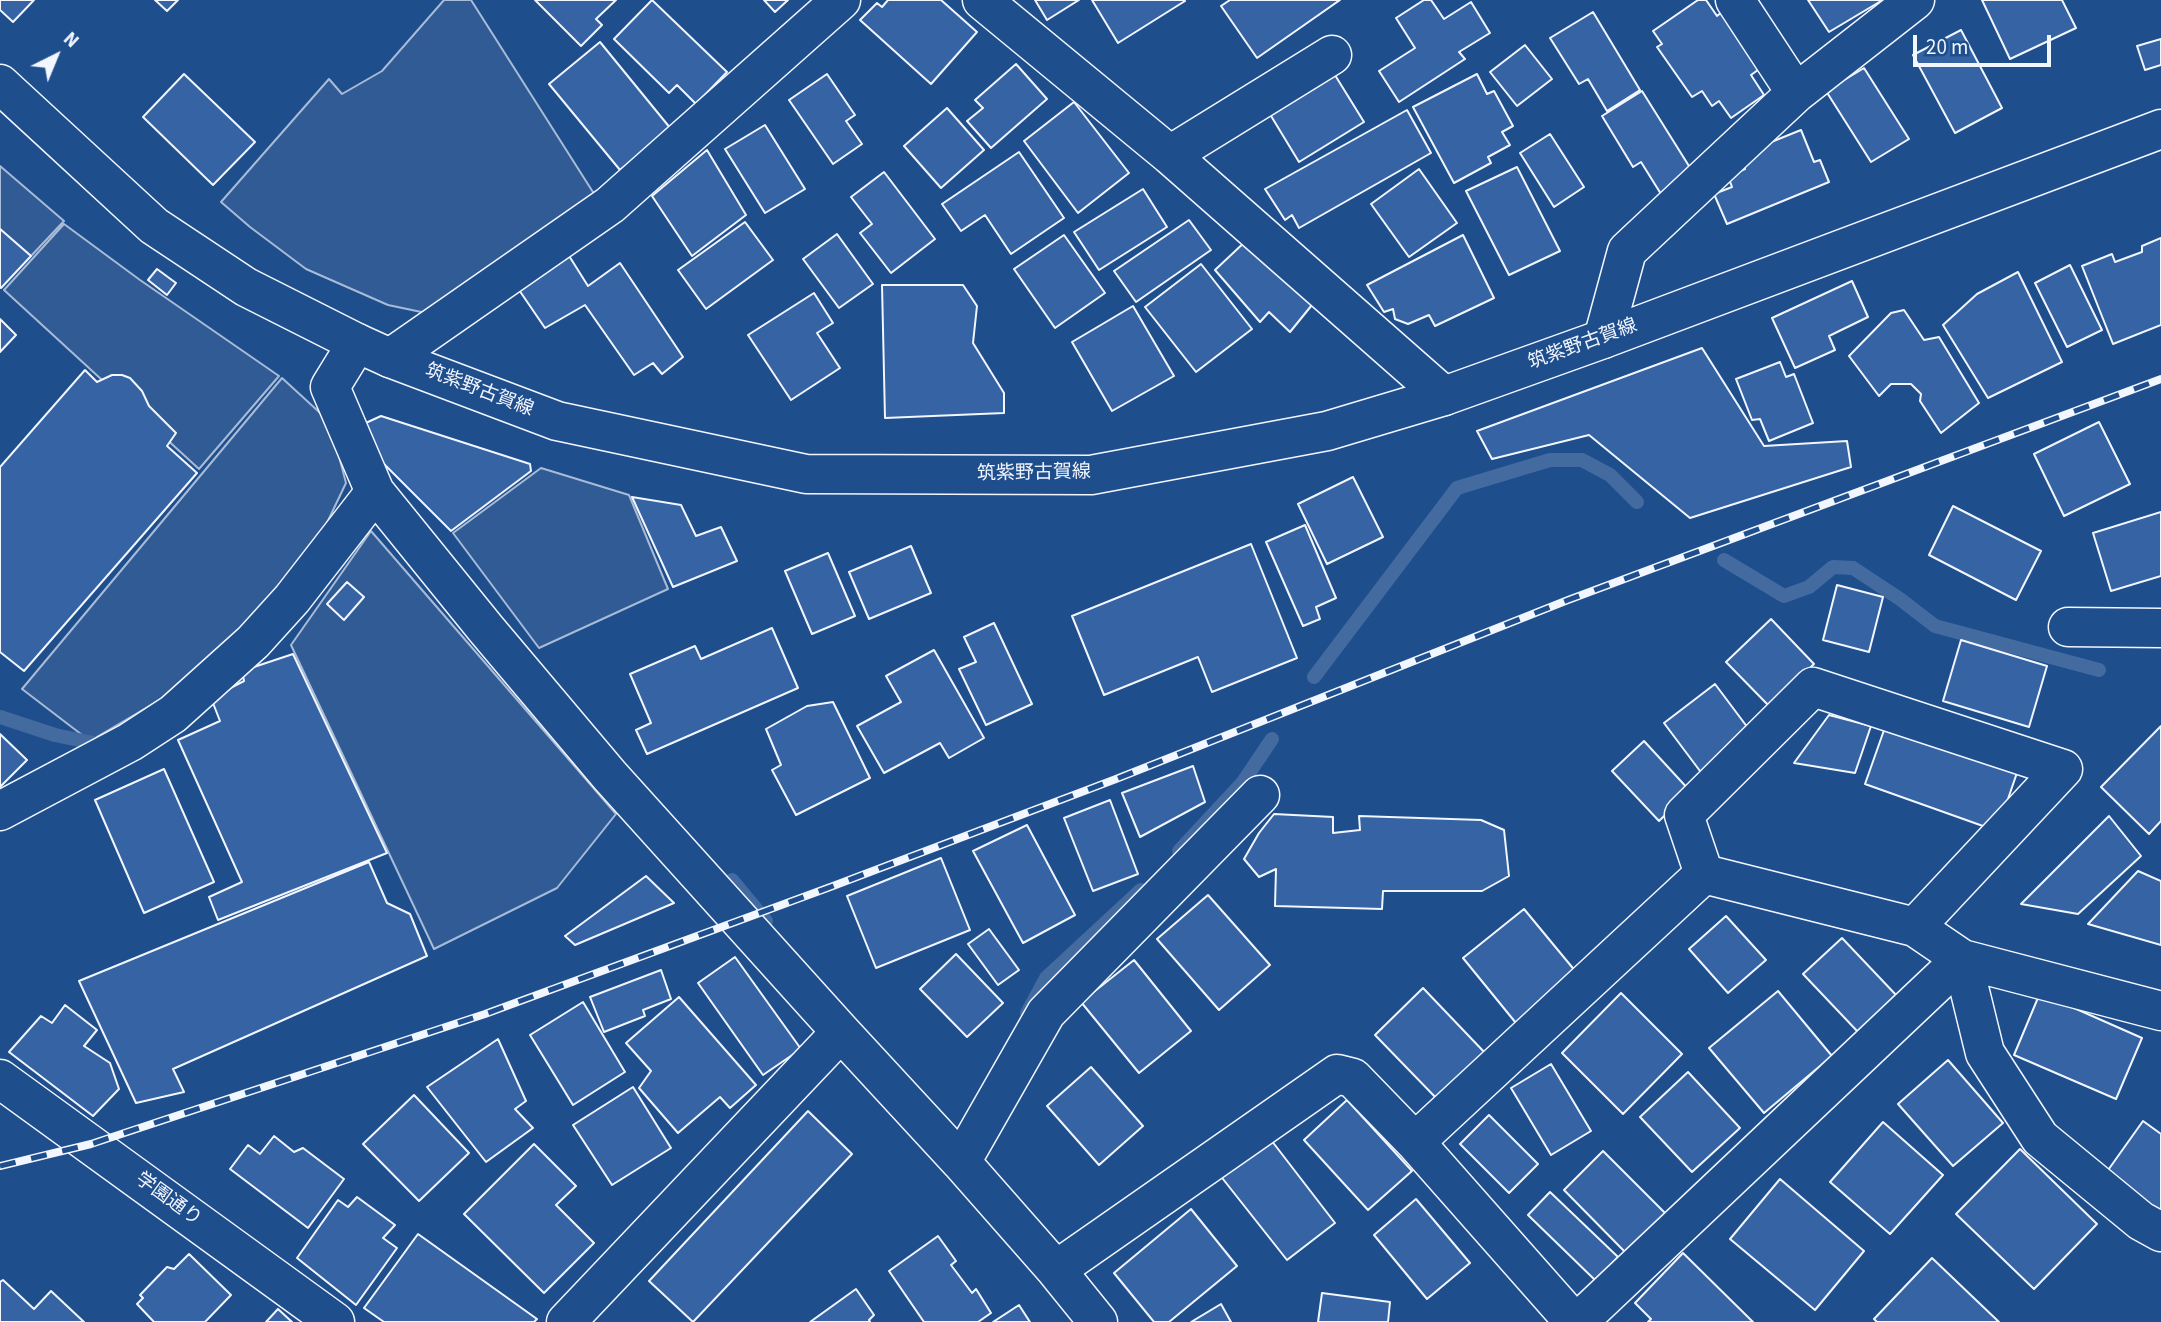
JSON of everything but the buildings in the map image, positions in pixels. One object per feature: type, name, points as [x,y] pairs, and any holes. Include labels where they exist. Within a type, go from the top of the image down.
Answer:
[{"type":"street","points":[[841,0],[610,205],[374,351],[330,387],[375,492],[486,629],[610,776],[961,1162],[1056,1269],[1098,1322]]},
{"type":"street","points":[[982,0],[1170,155],[1444,396]]},
{"type":"street","points":[[1735,0],[1796,93]]},
{"type":"street","points":[[1603,339],[1627,251],[1796,93],[1914,0]]},
{"type":"street","points":[[1170,155],[1332,55]]},
{"type":"street","name":"筑紫野古賀線","points":[[0,84],[154,226],[246,287],[374,351],[557,421],[806,474],[1091,475],[1327,432],[1444,396],[1603,339],[2161,129]]},
{"type":"street","points":[[0,811],[130,743],[173,714],[253,642],[292,599],[375,492]]},
{"type":"street","points":[[2068,627],[2161,628]]},
{"type":"street","points":[[1704,874],[1684,815],[1813,687],[2063,769],[1915,927]]},
{"type":"street","points":[[961,1162],[1046,1013],[1260,795]]},
{"type":"street","points":[[1704,874],[1915,927],[1962,959],[2161,1011]]},
{"type":"street","points":[[1415,1142],[1704,874]]},
{"type":"street","points":[[1056,1269],[1337,1074],[1353,1078],[1415,1142],[1576,1322],[1962,959]]},
{"type":"street","points":[[1962,959],[1985,1053],[2040,1138],[2141,1221],[2161,1232]]},
{"type":"street","points":[[566,1322],[841,1032]]},
{"type":"street","name":"学園通り","points":[[0,1079],[335,1322]]},
{"type":"shaded area","points":[[444,0],[471,0],[598,200],[426,313],[388,305],[306,269],[221,202],[329,79],[342,94],[382,71]]},
{"type":"shaded area","points":[[0,166],[64,221],[31,256],[0,229]]},
{"type":"shaded area","points":[[64,224],[279,376],[199,469],[4,290]]},
{"type":"shaded area","points":[[282,378],[330,422],[346,483],[314,550],[197,678],[90,741],[22,689]]},
{"type":"shaded area","points":[[541,468],[629,495],[668,589],[539,648],[453,533]]},
{"type":"shaded area","points":[[371,531],[616,814],[557,888],[434,949],[291,645]]},
{"type":"waterway","points":[[1314,677],[1457,488],[1550,460],[1582,460],[1610,475],[1637,502]]},
{"type":"waterway","points":[[1724,560],[1784,596],[1809,587],[1833,567],[1853,568],[1935,626],[2099,670]]},
{"type":"waterway","points":[[0,717],[55,735],[98,744]]},
{"type":"waterway","points":[[1179,851],[1243,782],[1272,739]]},
{"type":"waterway","points":[[732,880],[766,921]]},
{"type":"waterway","points":[[1027,1013],[1046,978],[1141,890]]},
{"type":"railway","points":[[0,1166],[91,1144],[485,1014],[1116,779],[1568,600],[2161,379]]}]
